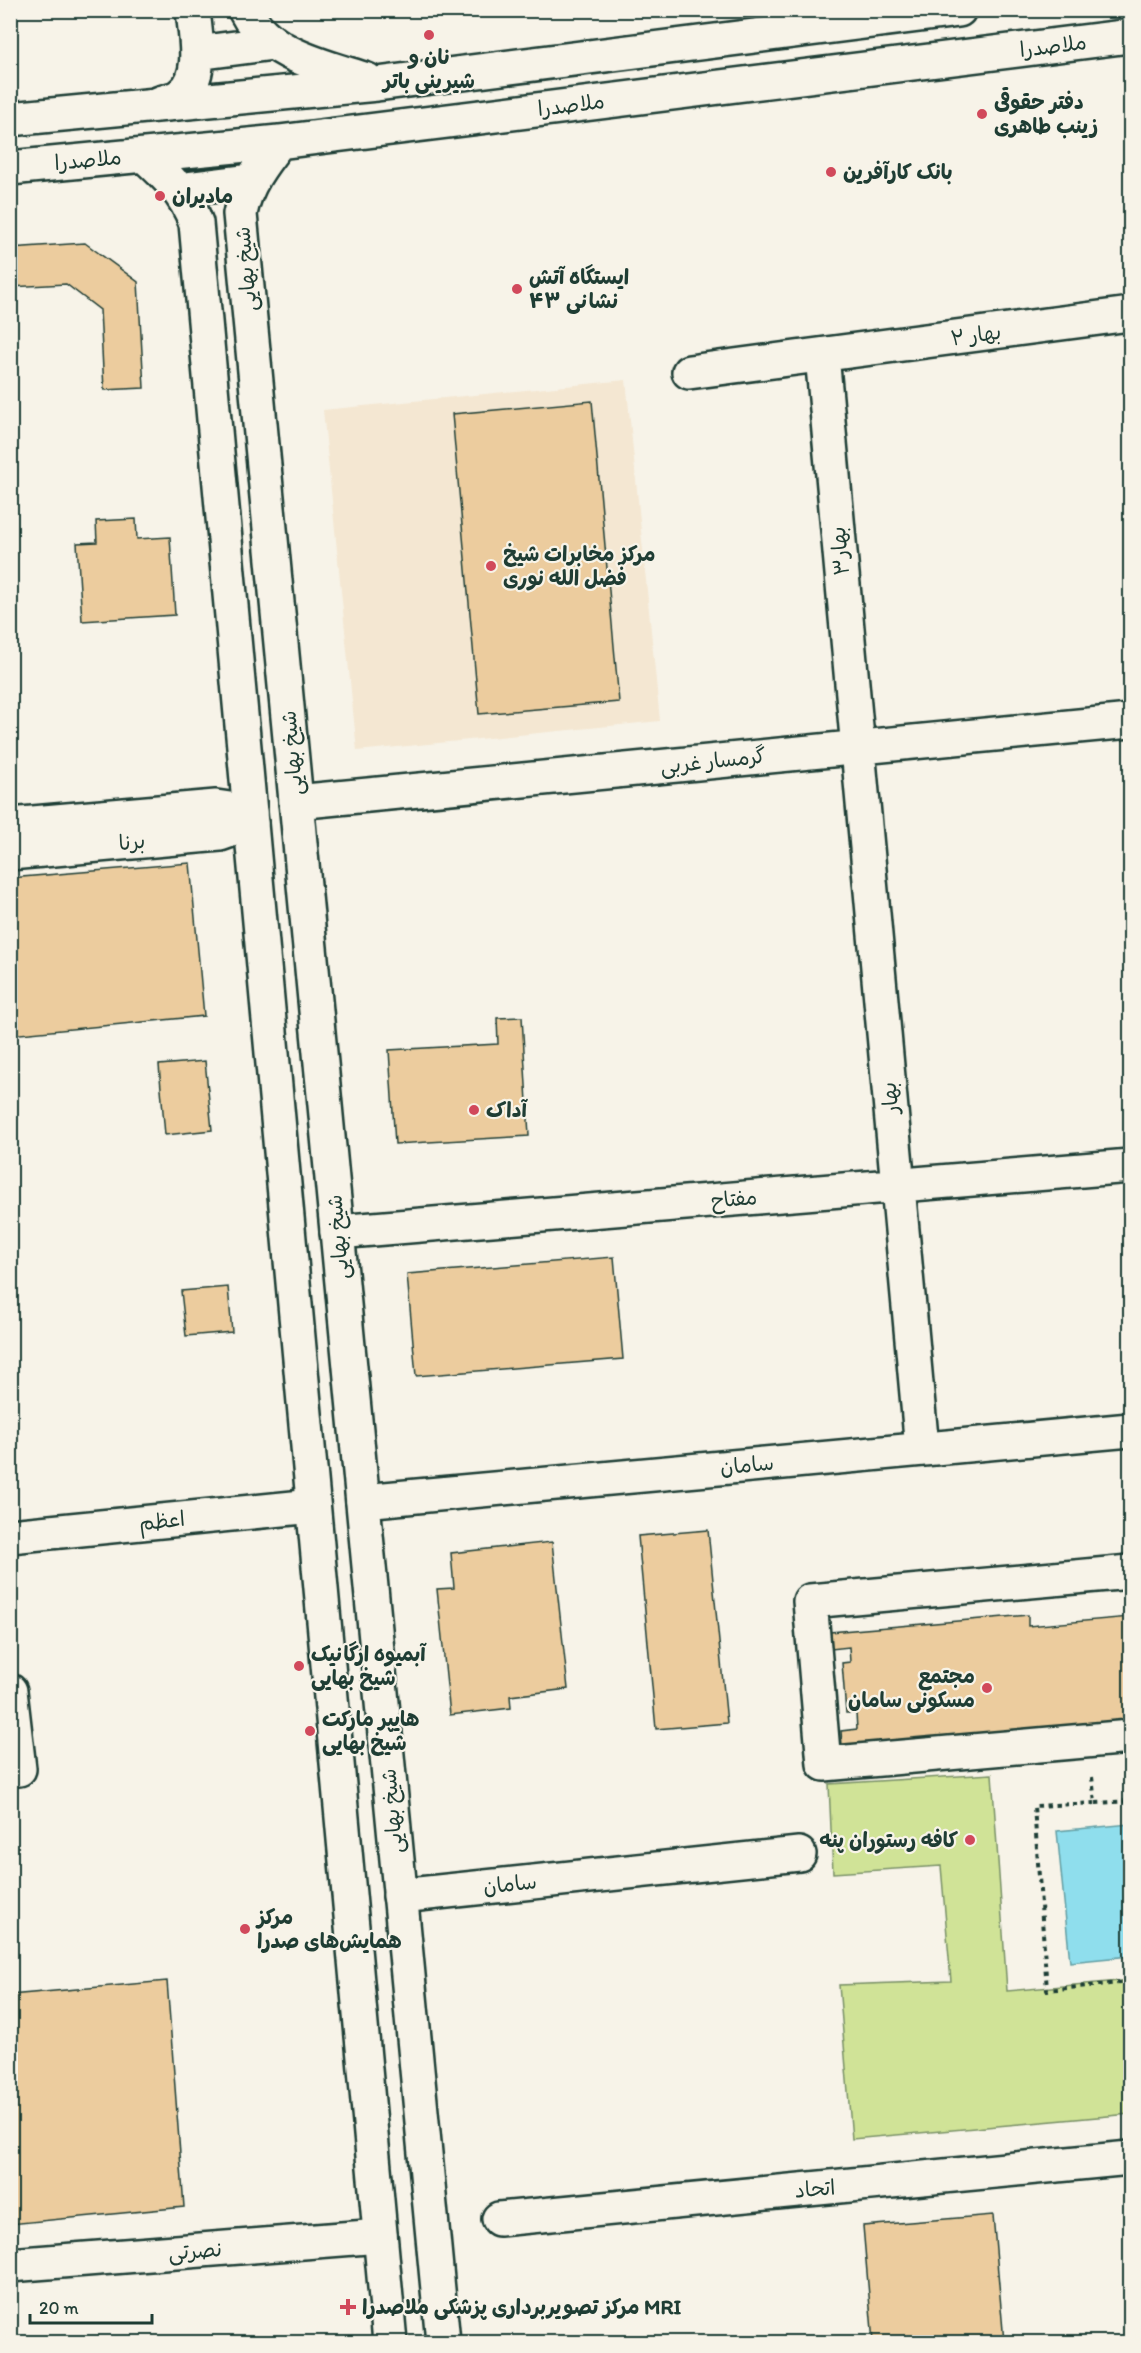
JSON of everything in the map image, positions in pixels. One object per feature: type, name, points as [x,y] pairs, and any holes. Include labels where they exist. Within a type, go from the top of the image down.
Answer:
[{"type":"main road","points":[[153,106],[181,96],[189,87],[194,75],[197,53],[193,10]]},
{"type":"main road","points":[[245,10],[250,19],[273,43],[312,63],[377,84]]},
{"type":"main road","points":[[10,119],[377,84],[959,10]]},
{"type":"main road","name":"ملاصدرا","points":[[10,168],[279,142],[1131,36]]},
{"type":"main road","points":[[197,53],[273,43]]},
{"type":"main road","name":"شیخ بهایی","points":[[279,142],[252,181],[240,214],[443,2343]]},
{"type":"main road","points":[[144,155],[179,190],[191,209],[196,223],[390,2343]]},
{"type":"main road","points":[[179,190],[252,181]]},
{"type":"main road","name":"بهار ۲","points":[[689,372],[1131,314]]},
{"type":"main road","name":"بهار۳","points":[[822,355],[858,747]]},
{"type":"main road","name":"گرمسار غربی","points":[[296,802],[1131,721]]},
{"type":"main road","name":"بهار","points":[[858,747],[922,1449]]},
{"type":"main road","name":"برنا","points":[[10,825],[216,807],[250,818]]},
{"type":"main road","name":"برنا","points":[[10,853],[220,834],[250,818]]},
{"type":"main road","name":"مفتاح","points":[[337,1232],[1131,1166]]},
{"type":"main road","name":"سامان","points":[[313,1506],[1131,1430]]},
{"type":"main road","name":"اعظم","points":[[10,1536],[313,1506]]},
{"type":"main road","points":[[1131,1572],[810,1601],[824,1764],[1131,1737]]},
{"type":"main road","points":[[10,1691],[19,1769]]},
{"type":"main road","name":"سامان","points":[[400,1896],[799,1854]]},
{"type":"main road","points":[[356,1969],[407,1964]]},
{"type":"main road","name":"اتحاد","points":[[499,2219],[1131,2158]]},
{"type":"main road","name":"نصرتی","points":[[10,2265],[380,2236]]},
{"type":"path","points":[[1087,1741],[1095,1803]]},
{"type":"path","points":[[1131,1800],[1034,1806],[1047,1990],[1131,1982]]},
{"type":"shaded area","name":"مرکز مخابرات شیخ فضل الله نوری","points":[[626,380],[660,721],[357,751],[323,410]]},
{"type":"green space","points":[[992,1774],[1007,1991],[1130,1980],[1130,2114],[852,2139],[839,1985],[951,1981],[941,1866],[833,1873],[829,1784]]},
{"type":"water","points":[[1130,1824],[1130,1956],[1070,1962],[1057,1831]]},
{"type":"building","points":[[85,243],[138,282],[144,388],[104,390],[100,310],[66,284],[10,287],[10,248]]},
{"type":"building","points":[[592,401],[619,702],[479,714],[452,414]]},
{"type":"building","points":[[136,519],[137,539],[170,537],[175,615],[82,621],[77,543],[97,542],[96,521]]},
{"type":"building","points":[[190,863],[204,1016],[10,1035],[10,878]]},
{"type":"building","points":[[522,1017],[529,1136],[395,1144],[389,1050],[498,1044],[497,1018]]},
{"type":"building","points":[[205,1061],[212,1130],[165,1135],[159,1065]]},
{"type":"building","points":[[614,1257],[623,1359],[416,1376],[407,1274]]},
{"type":"building","points":[[228,1287],[232,1332],[186,1336],[181,1291]]},
{"type":"building","points":[[708,1530],[727,1723],[656,1729],[638,1536]]},
{"type":"building","points":[[552,1542],[568,1689],[510,1696],[511,1708],[450,1715],[437,1589],[454,1588],[451,1553]]},
{"type":"building","name":"مجتمع مسکونی سامان","points":[[1028,1615],[1028,1626],[1130,1617],[1130,1721],[842,1746],[841,1731],[857,1729],[856,1713],[846,1713],[842,1663],[850,1662],[849,1647],[831,1649],[830,1632]]},
{"type":"building","points":[[167,1981],[184,2207],[10,2224],[10,1995]]},
{"type":"building","points":[[993,2215],[1004,2342],[873,2342],[863,2226]]},
{"type":"place","name":"نان و شیرینی باتر","points":[[429,35]]},
{"type":"place","name":"دفتر حقوقی زینب طاهری","points":[[982,114]]},
{"type":"place","name":"بانک کارآفرین","points":[[831,172]]},
{"type":"place","name":"مادیران","points":[[160,196]]},
{"type":"place","name":"ایستگاه آتش نشانی ۴۳","points":[[517,289]]},
{"type":"place","name":"مرکز مخابرات شیخ فضل الله نوری","points":[[491,566]]},
{"type":"place","name":"آداک","points":[[474,1110]]},
{"type":"place","name":"آبمیوه ارگانیک شیخ بهایی","points":[[299,1666]]},
{"type":"place","name":"مجتمع مسکونی سامان","points":[[987,1688]]},
{"type":"place","name":"هایپر مارکت شیخ بهایی","points":[[310,1731]]},
{"type":"place","name":"کافه رستوران پنه","points":[[970,1840]]},
{"type":"place","name":"مرکز همایش‌های صدرا","points":[[245,1929]]},
{"type":"place","name":"مرکز تصویربرداری پزشکی ملاصدرا MRI","points":[[348,2307]]}]
